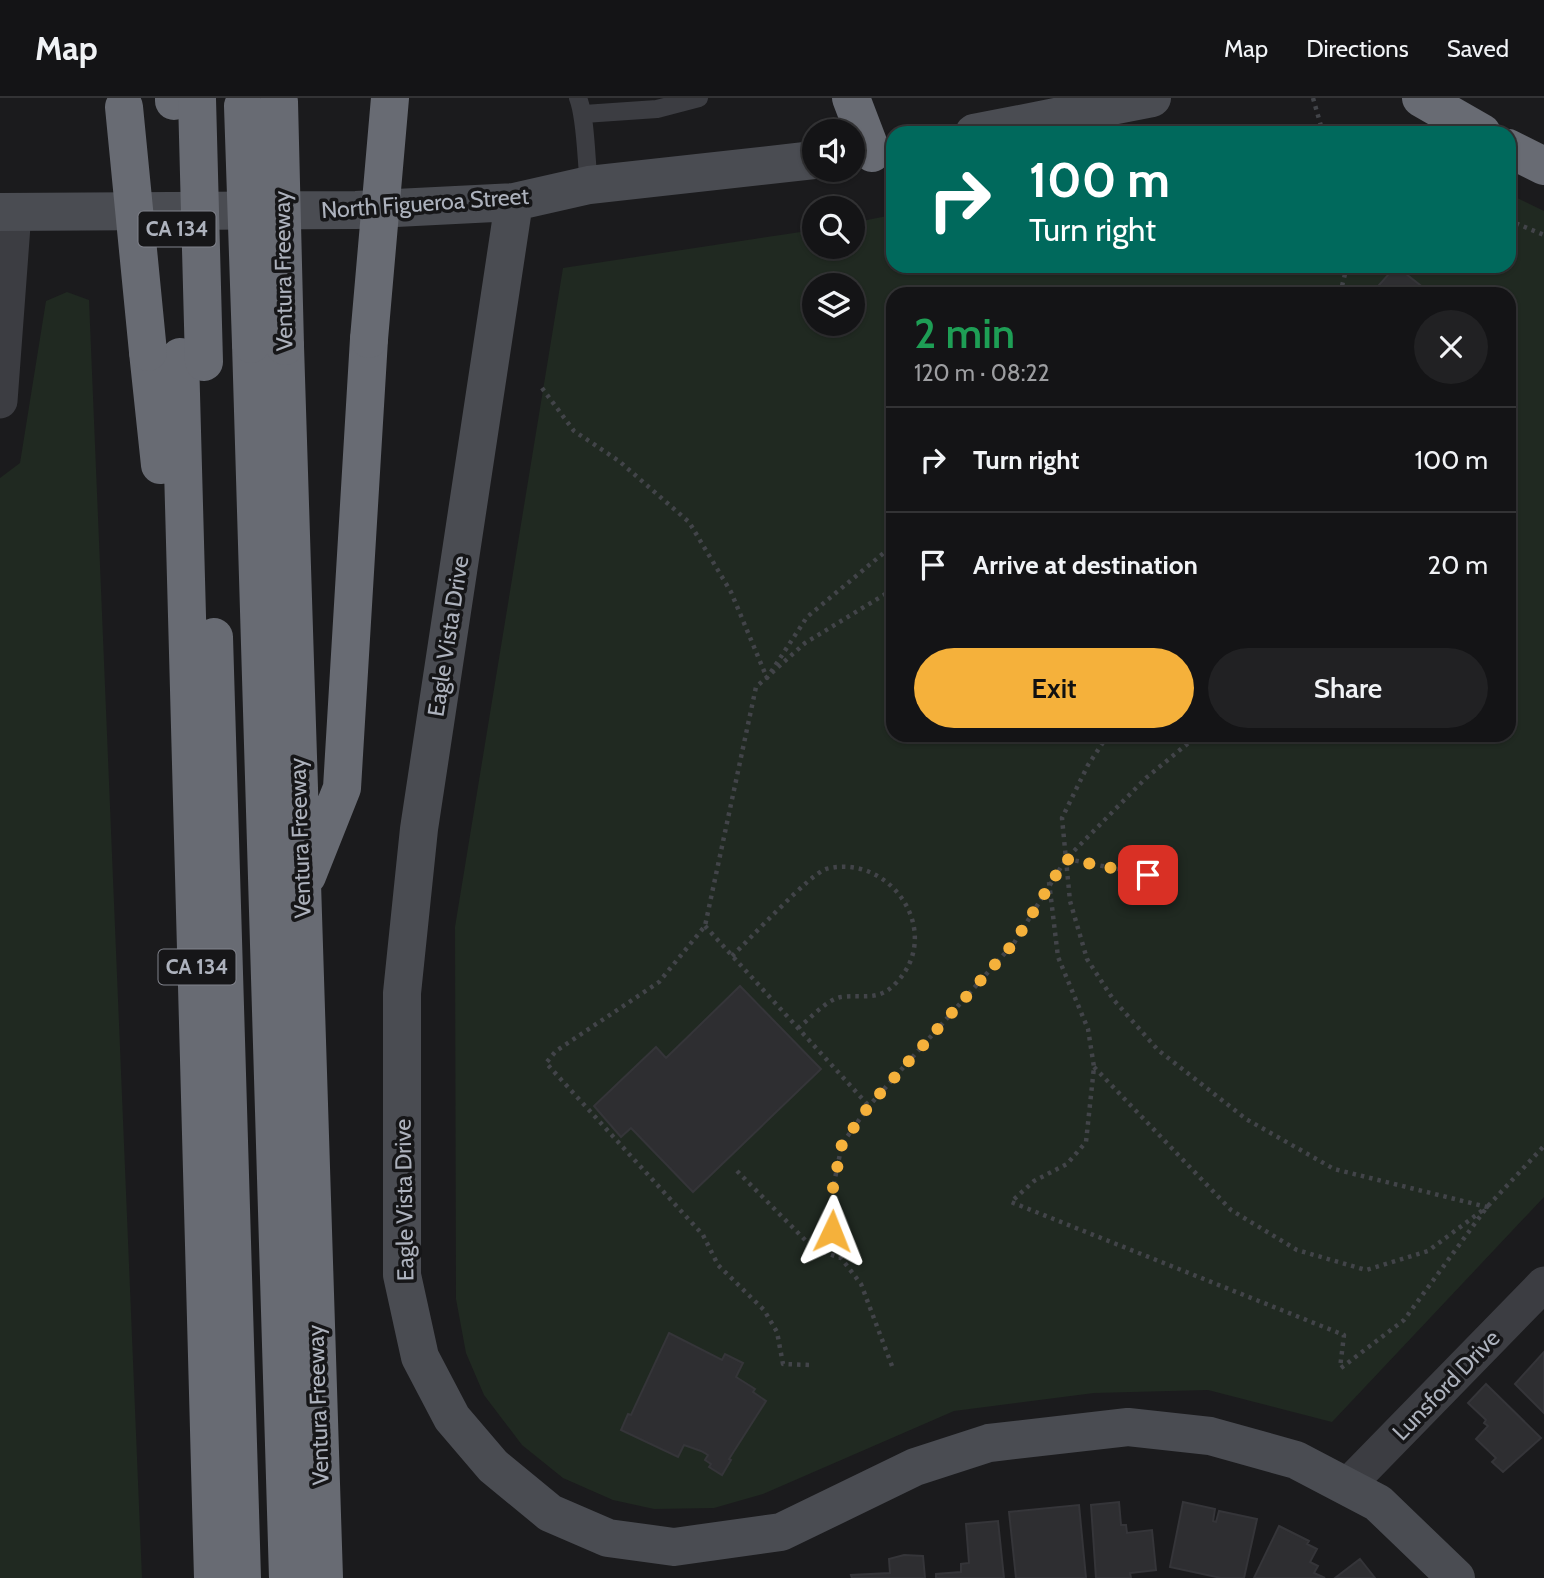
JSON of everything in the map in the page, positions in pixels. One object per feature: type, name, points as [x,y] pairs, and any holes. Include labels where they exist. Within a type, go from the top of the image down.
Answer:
[{"type":"highway","points":[[301,891],[342,788],[369,339],[390,98]]},
{"type":"highway","points":[[851,98],[872,153]]},
{"type":"highway","points":[[872,153],[877,98]]},
{"type":"highway","points":[[1421,98],[1470,126]]},
{"type":"highway","name":"CA 134","points":[[185,99],[177,357],[191,748],[213,1578]]},
{"type":"highway","name":"Ventura Freeway","points":[[261,101],[268,345],[301,891],[324,1578]]},
{"type":"highway","points":[[123,102],[177,357],[242,1578]]},
{"type":"highway","points":[[268,345],[288,1578]]},
{"type":"street","points":[[1010,126],[1152,98]]},
{"type":"street","name":"North Figueroa Street","points":[[0,401],[7,212],[356,210],[513,202],[589,185],[802,161]]},
{"type":"street","name":"Eagle Vista Drive","points":[[513,202],[419,829],[402,993],[402,1275],[420,1357],[452,1418],[493,1466],[550,1513],[608,1538],[674,1547],[781,1531],[915,1467],[989,1443],[1128,1427],[1210,1436],[1296,1460],[1378,1503],[1456,1578]]},
{"type":"street","name":"Lunsford Drive","points":[[1347,1486],[1544,1284]]},
{"type":"lane","points":[[589,185],[581,106],[657,109],[699,98]]},
{"type":"path","points":[[1313,98],[1321,126]]},
{"type":"path","points":[[1516,223],[1544,235]]},
{"type":"path","points":[[542,388],[574,431],[620,461],[689,522],[732,592],[767,678]]},
{"type":"path","points":[[767,678],[807,617],[886,551]]},
{"type":"path","points":[[809,1365],[783,1364],[777,1332],[764,1310],[718,1265],[703,1235],[546,1063],[555,1051],[659,982],[705,926],[756,687],[805,643],[886,594]]},
{"type":"path","points":[[1103,742],[1088,765],[1062,818],[1070,901],[1087,958],[1113,999],[1158,1050],[1246,1119],[1334,1169],[1487,1207]]},
{"type":"path","points":[[892,1366],[861,1284],[841,1258],[832,1231],[833,1188],[842,1144],[869,1106],[1014,943],[1049,881],[1066,859],[1146,778],[1190,742]]},
{"type":"path","points":[[1066,859],[1148,875]]},
{"type":"path","points":[[732,956],[823,870],[845,866],[883,877],[909,909],[917,929],[912,963],[894,986],[873,998],[838,997],[798,1028]]},
{"type":"path","points":[[1049,881],[1058,957],[1088,1029],[1094,1067],[1086,1142],[1067,1164],[1034,1181],[1011,1202],[1344,1335],[1340,1368],[1404,1320],[1487,1207],[1544,1146]]},
{"type":"path","points":[[705,926],[869,1106]]},
{"type":"path","points":[[1094,1067],[1231,1210],[1297,1250],[1366,1269],[1428,1251],[1487,1207]]},
{"type":"path","points":[[737,1171],[814,1249],[841,1258]]},
{"type":"shaded area","points":[[1516,197],[1544,211],[1544,1197],[1332,1422],[1208,1390],[1094,1393],[954,1411],[763,1494],[714,1508],[654,1509],[613,1500],[563,1478],[522,1445],[484,1395],[466,1353],[456,1299],[455,927],[563,268],[802,232],[802,259],[865,259],[865,220],[886,216],[886,273],[1516,273]]},
{"type":"shaded area","points":[[67,292],[89,300],[142,1578],[0,1578],[0,478],[20,463],[46,301]]},
{"type":"building","points":[[1390,273],[1405,273],[1422,287],[1377,287]]},
{"type":"building","points":[[740,986],[821,1069],[693,1192],[631,1128],[621,1137],[594,1106],[656,1047],[666,1058]]},
{"type":"building","points":[[669,1333],[722,1360],[725,1354],[743,1363],[736,1377],[755,1389],[753,1392],[766,1401],[729,1459],[731,1460],[722,1475],[709,1467],[711,1464],[705,1460],[708,1455],[701,1451],[684,1445],[678,1457],[621,1430],[628,1414],[631,1415]]},
{"type":"building","points":[[1544,1352],[1544,1413],[1515,1384]]},
{"type":"building","points":[[1486,1384],[1541,1438],[1503,1472],[1492,1462],[1496,1458],[1476,1439],[1488,1426],[1484,1423],[1486,1420],[1468,1403]]},
{"type":"building","points":[[1119,1502],[1121,1525],[1126,1525],[1127,1533],[1152,1530],[1156,1570],[1130,1573],[1131,1578],[1096,1578],[1091,1505]]},
{"type":"building","points":[[1183,1502],[1215,1509],[1213,1521],[1216,1522],[1219,1511],[1257,1519],[1244,1578],[1221,1578],[1170,1567]]},
{"type":"building","points":[[1079,1505],[1086,1578],[1016,1578],[1009,1512]]},
{"type":"building","points":[[998,1521],[1004,1578],[936,1578],[936,1574],[961,1572],[961,1564],[969,1563],[966,1524]]},
{"type":"building","points":[[1279,1526],[1309,1541],[1307,1544],[1317,1549],[1310,1562],[1318,1566],[1314,1573],[1325,1578],[1254,1578]]},
{"type":"building","points":[[904,1555],[923,1556],[925,1578],[852,1578],[851,1575],[890,1573],[889,1559]]},
{"type":"building","points":[[1360,1559],[1375,1578],[1335,1578]]},
{"type":"route","points":[[832,1231],[833,1188],[842,1144],[869,1106],[1014,943],[1049,881],[1066,859],[1148,875]]}]
